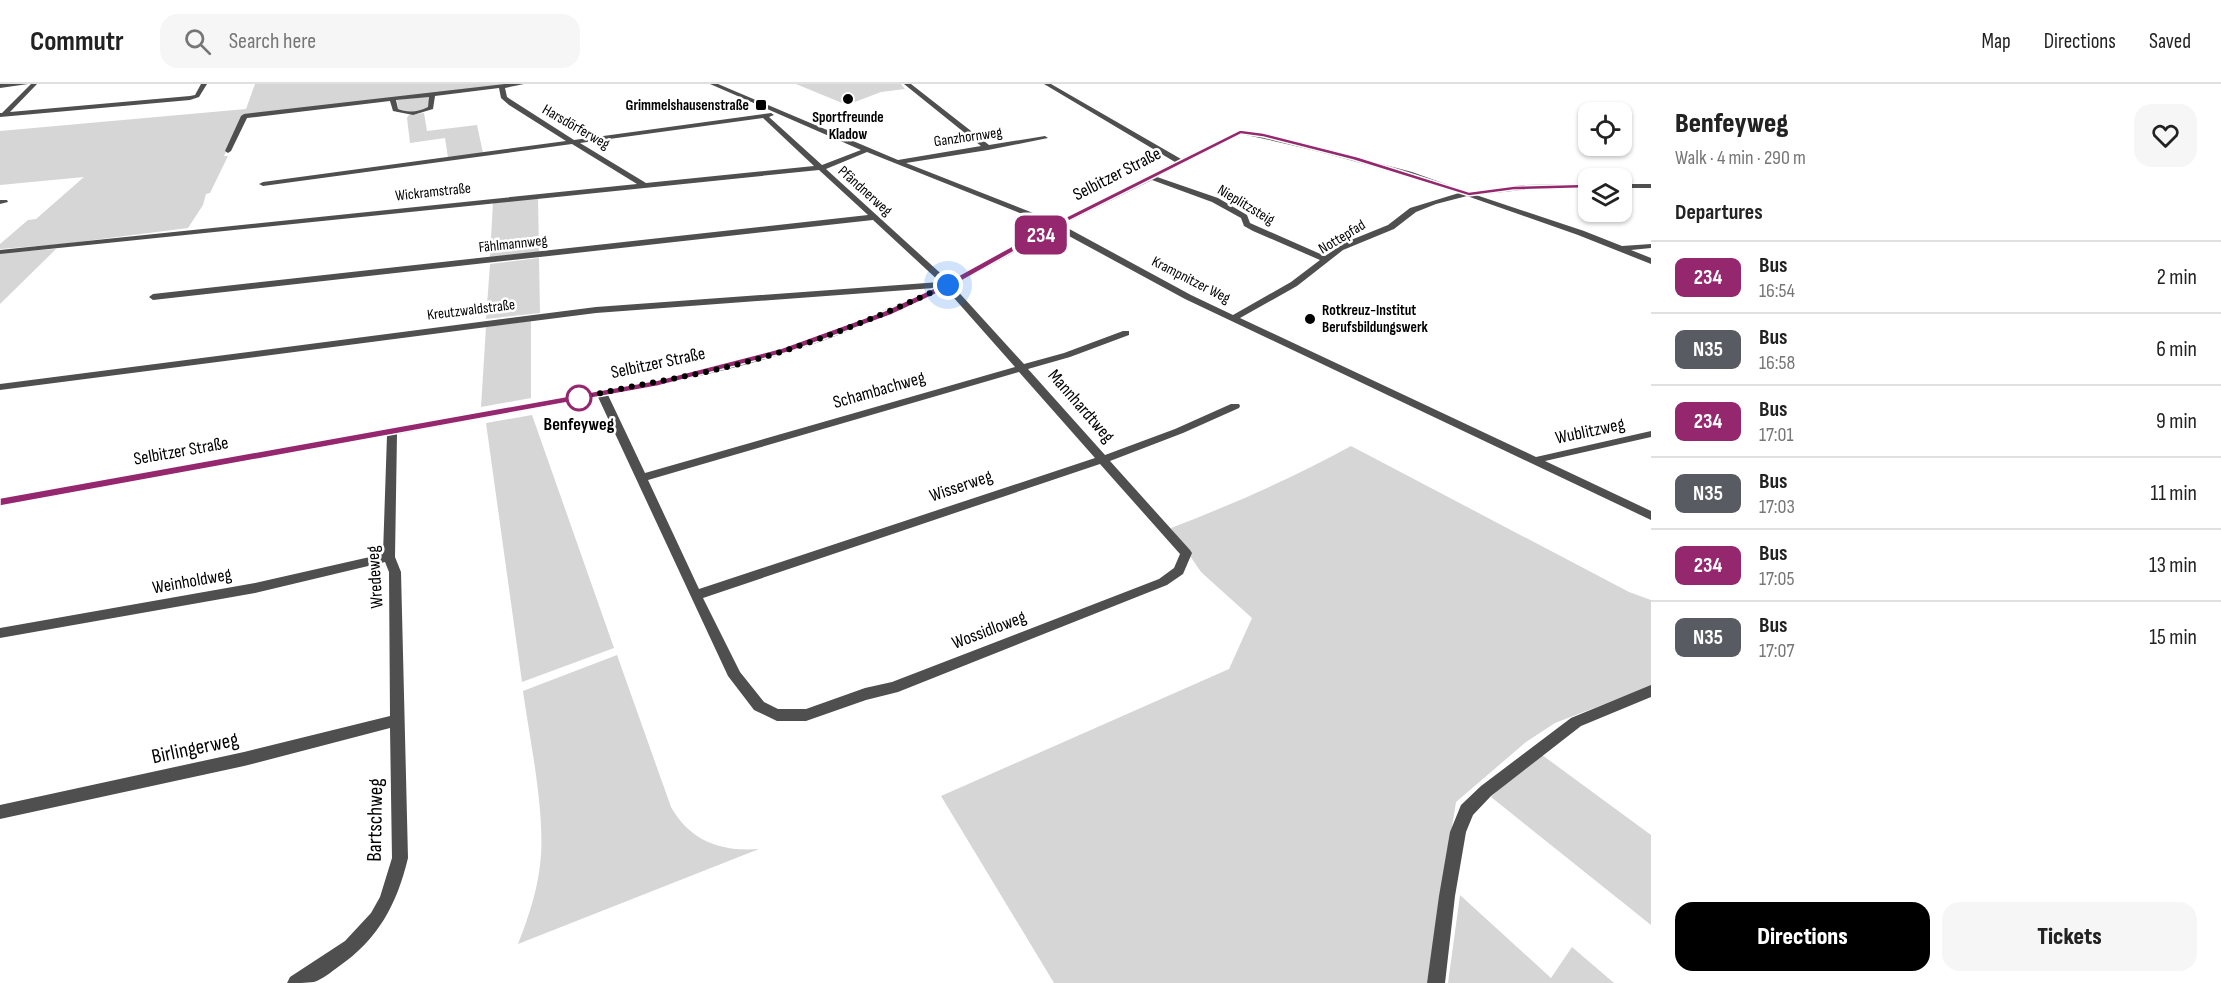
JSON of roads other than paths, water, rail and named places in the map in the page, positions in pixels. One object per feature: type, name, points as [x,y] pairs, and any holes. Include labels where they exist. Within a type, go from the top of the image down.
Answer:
[{"type":"street","points":[[0,86],[25,84]]},
{"type":"street","points":[[2,116],[34,84]]},
{"type":"street","points":[[2,116],[195,98],[204,84]]},
{"type":"street","points":[[228,151],[244,116],[521,84]]},
{"type":"street","name":"Krampnitzer Weg","points":[[713,84],[896,162],[1057,225],[1149,276],[1234,318],[1651,516]]},
{"type":"street","points":[[907,84],[988,148]]},
{"type":"street","points":[[1047,84],[1180,162]]},
{"type":"street","name":"Harsdörferweg","points":[[501,86],[504,98],[511,104],[644,185]]},
{"type":"street","points":[[393,99],[395,110],[398,112],[416,113],[431,108],[432,94]]},
{"type":"street","points":[[262,184],[765,117],[778,112]]},
{"type":"street","name":"Pfändnerweg","points":[[765,117],[948,285]]},
{"type":"street","name":"Selbitzer Straße","points":[[0,502],[602,394],[680,378],[786,350],[875,318],[948,285],[1057,225],[1234,134],[1245,132],[1364,161],[1469,194]]},
{"type":"street","name":"Ganzhornweg","points":[[896,162],[1045,138]]},
{"type":"street","name":"Wickramstraße","points":[[0,252],[819,168],[867,150]]},
{"type":"street","name":"Nieplitzsteig","points":[[1151,177],[1215,200],[1244,217],[1247,224],[1326,259]]},
{"type":"street","name":"Nottepfad","points":[[1234,318],[1274,297],[1326,259],[1368,235],[1390,227],[1412,210],[1469,194],[1514,188],[1578,186]]},
{"type":"street","points":[[1632,186],[1651,186]]},
{"type":"street","points":[[1469,194],[1621,248],[1651,261]]},
{"type":"street","name":"Fählmannweg","points":[[153,297],[874,217]]},
{"type":"street","points":[[1621,248],[1651,246]]},
{"type":"street","name":"Mannhardtweg","points":[[948,285],[1186,553]]},
{"type":"street","name":"Kreutzwaldstraße","points":[[0,387],[596,310],[948,285]]},
{"type":"street","name":"Schambachweg","points":[[642,478],[1022,368],[1126,333]]},
{"type":"street","points":[[602,394],[696,595]]},
{"type":"street","name":"Wisserweg","points":[[696,595],[1103,458],[1179,431],[1235,406]]},
{"type":"street","name":"Wredeweg","points":[[392,432],[389,558],[394,572],[397,720]]},
{"type":"street","name":"Wublitzweg","points":[[1537,462],[1542,458],[1651,434]]},
{"type":"street","name":"Wossidloweg","points":[[696,595],[744,688],[759,706],[768,712],[789,716],[806,715],[865,694],[893,688],[1163,582],[1179,572],[1186,553]]},
{"type":"street","name":"Weinholdweg","points":[[0,633],[226,593],[389,558]]},
{"type":"street","points":[[1436,983],[1458,832],[1467,810],[1486,791],[1576,722],[1651,691]]},
{"type":"street","name":"Birlingerweg","points":[[0,812],[244,759],[397,720]]},
{"type":"street","name":"Bartschweg","points":[[296,983],[332,962],[368,931],[384,910],[395,884],[400,858],[397,720]]},
{"type":"place","name":"Sportfreunde Kladow","points":[[848,99]]},
{"type":"place","name":"Grimmelshausenstraße","points":[[761,105]]},
{"type":"place","name":"Rotkreuz-Institut Berufsbildungswerk","points":[[1310,319]]},
{"type":"place","name":"Benfeyweg","points":[[579,398]]}]
